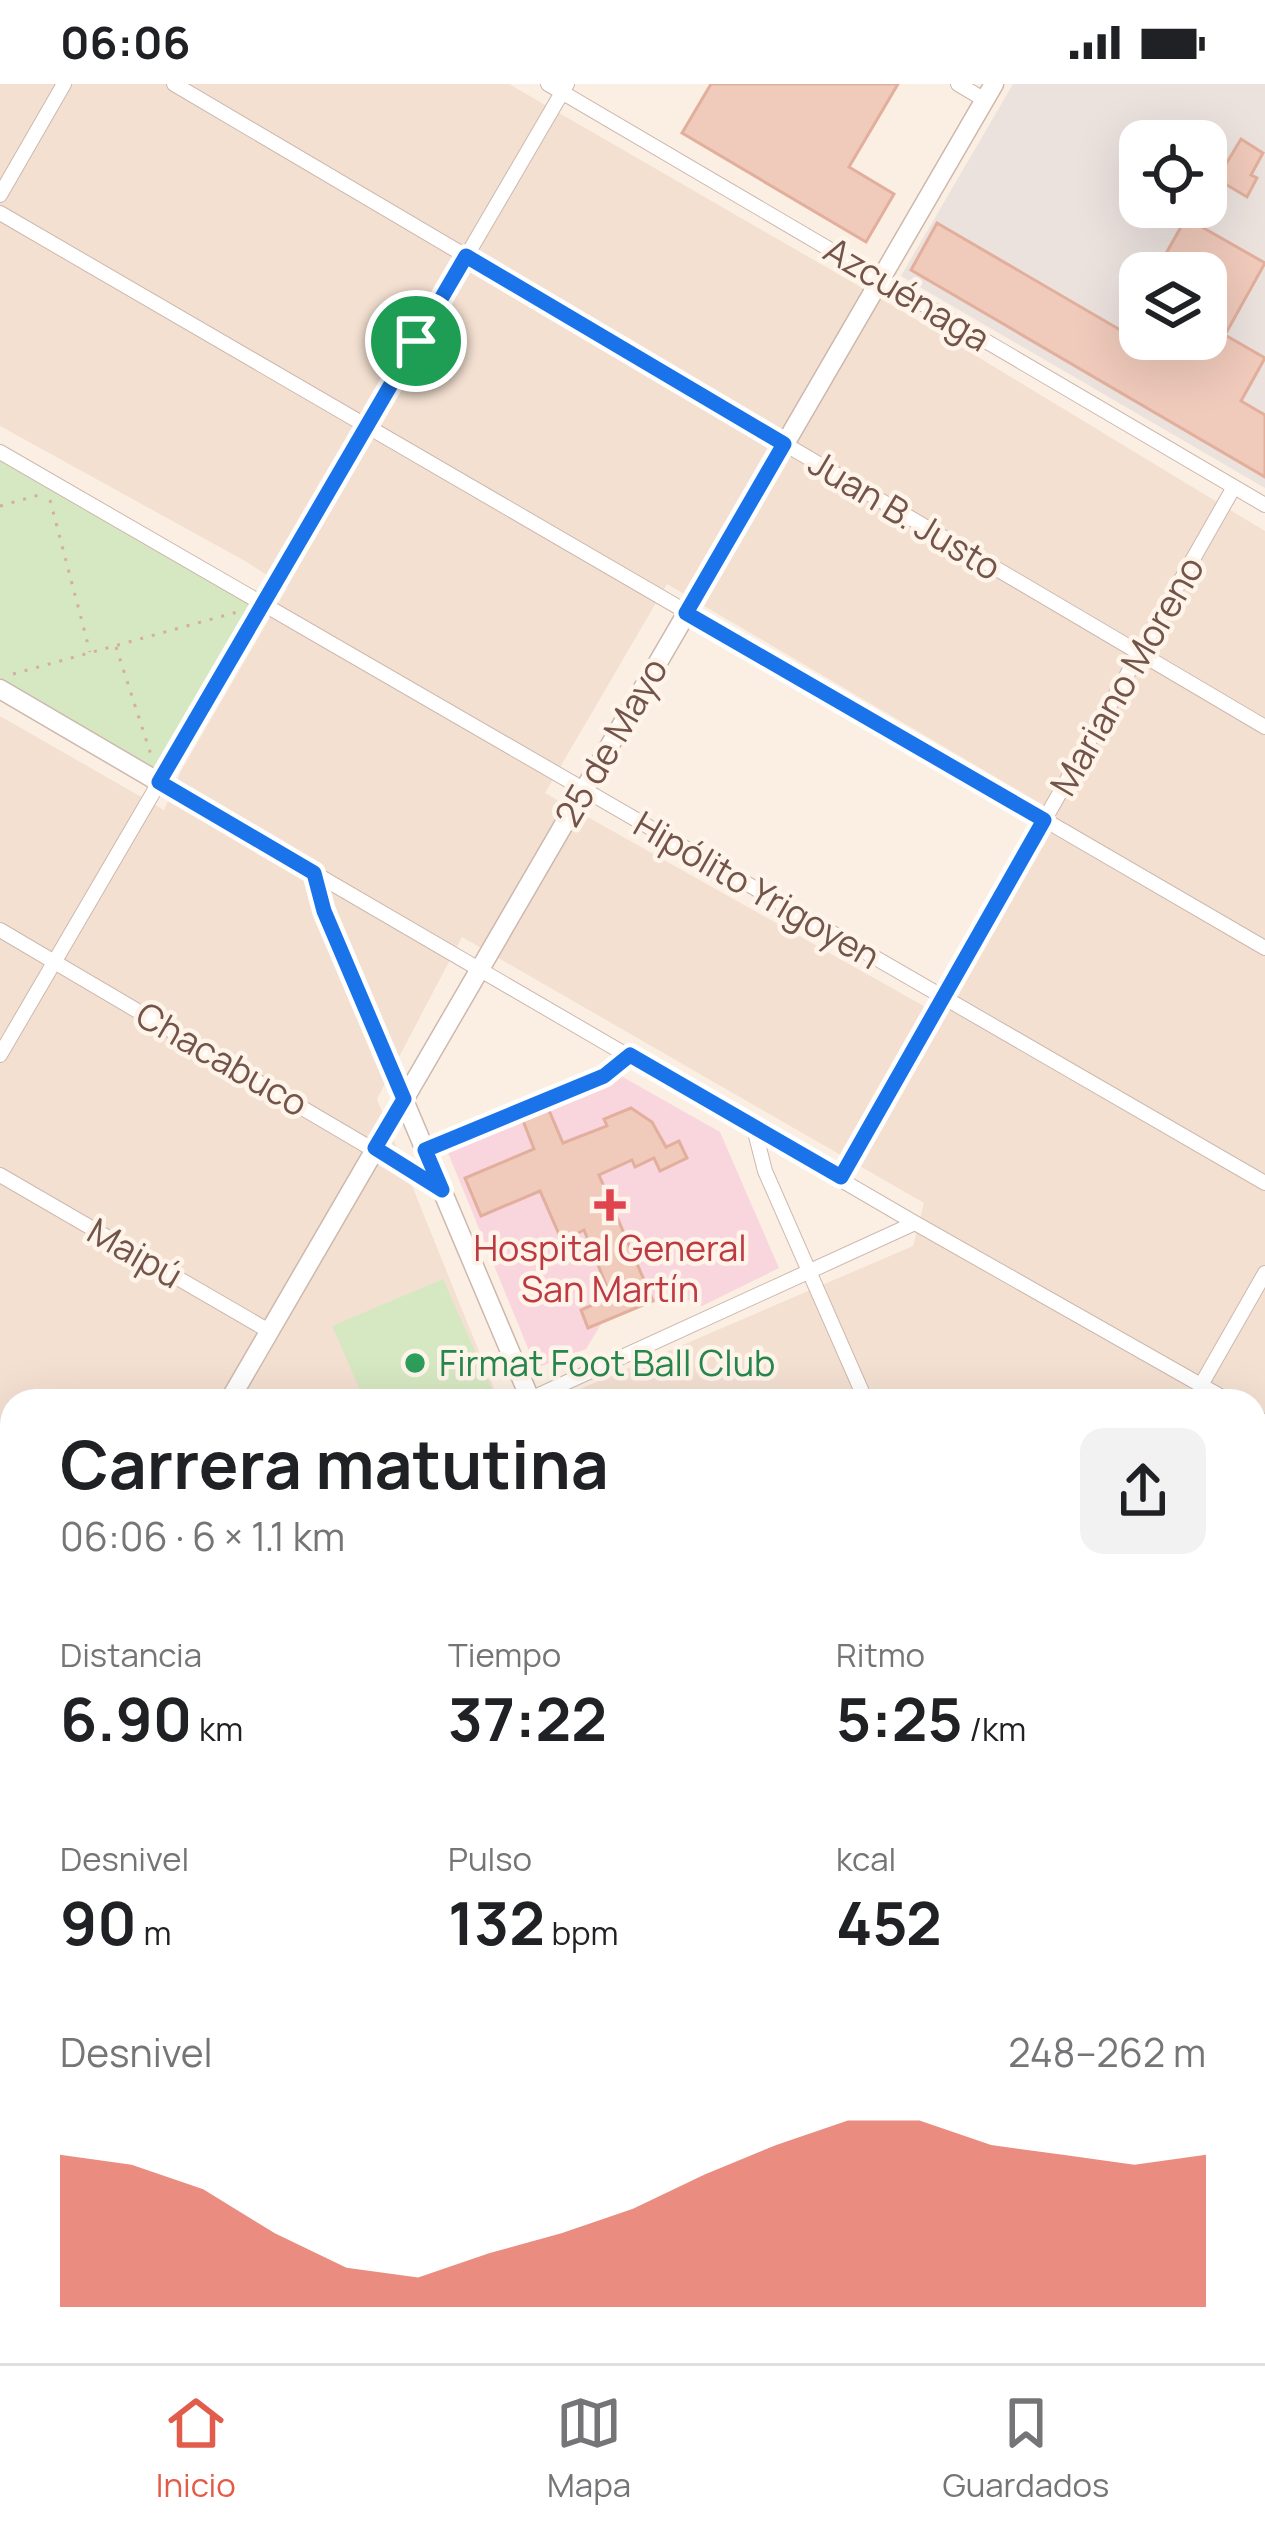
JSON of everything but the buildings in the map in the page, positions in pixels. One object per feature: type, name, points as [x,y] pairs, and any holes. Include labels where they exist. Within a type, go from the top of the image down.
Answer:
[{"type":"street","points":[[0,195],[64,84]]},
{"type":"street","name":"Juan B. Justo","points":[[174,84],[1265,728]]},
{"type":"street","points":[[958,84],[990,92]]},
{"type":"street","points":[[0,1055],[466,256],[559,87]]},
{"type":"street","name":"Azcuénaga","points":[[559,87],[1265,506]]},
{"type":"street","name":"25 de Mayo","points":[[236,1389],[990,92]]},
{"type":"street","points":[[0,213],[1265,948]]},
{"type":"street","name":"Hipólito Yrigoyen","points":[[0,452],[1265,1183]]},
{"type":"street","name":"Mariano Moreno","points":[[841,1177],[1234,487]]},
{"type":"street","points":[[0,689],[841,1177],[1192,1389]]},
{"type":"street","points":[[314,873],[324,911],[525,1389]]},
{"type":"street","name":"Chacabuco","points":[[0,930],[442,1190]]},
{"type":"street","points":[[754,1128],[765,1171],[861,1389]]},
{"type":"street","name":"Maipú","points":[[0,1175],[269,1331]]},
{"type":"street","points":[[554,1389],[915,1223]]},
{"type":"street","points":[[1201,1389],[1265,1273]]},
{"type":"lane","points":[[425,1150],[604,1076],[630,1055]]},
{"type":"path","points":[[0,506],[48,492],[90,652]]},
{"type":"path","points":[[0,678],[263,604]]},
{"type":"path","points":[[115,646],[159,782]]},
{"type":"shaded area","points":[[0,84],[509,84],[897,308],[1265,531],[1265,1389],[580,1389],[913,1246],[924,1203],[462,937],[377,1099],[494,1389],[0,1389],[0,716],[164,810],[182,769],[287,588],[0,426]],"holes":[[[667,584],[1055,812],[945,1018],[545,793]]]},
{"type":"shaded area","points":[[1013,84],[1265,84],[1265,488],[901,276]]},
{"type":"shaded area","name":"Hospital General San Martín","points":[[614,1072],[720,1132],[779,1268],[702,1306],[672,1294],[603,1321],[586,1349],[536,1368],[444,1143]]},
{"type":"green space","points":[[0,452],[263,604],[159,782],[0,689]]},
{"type":"green space","name":"Firmat Foot Ball Club","points":[[443,1279],[492,1389],[360,1389],[332,1326]]},
{"type":"place","name":"Hospital General San Martín","points":[[610,1205]]},
{"type":"place","name":"Firmat Foot Ball Club","points":[[415,1363]]},
{"type":"route","points":[[466,256],[784,444],[686,613],[1044,820],[841,1177],[630,1055],[604,1076],[425,1150],[442,1190],[375,1148],[404,1099],[324,911],[314,873],[159,782],[416,341],[466,256]]}]
